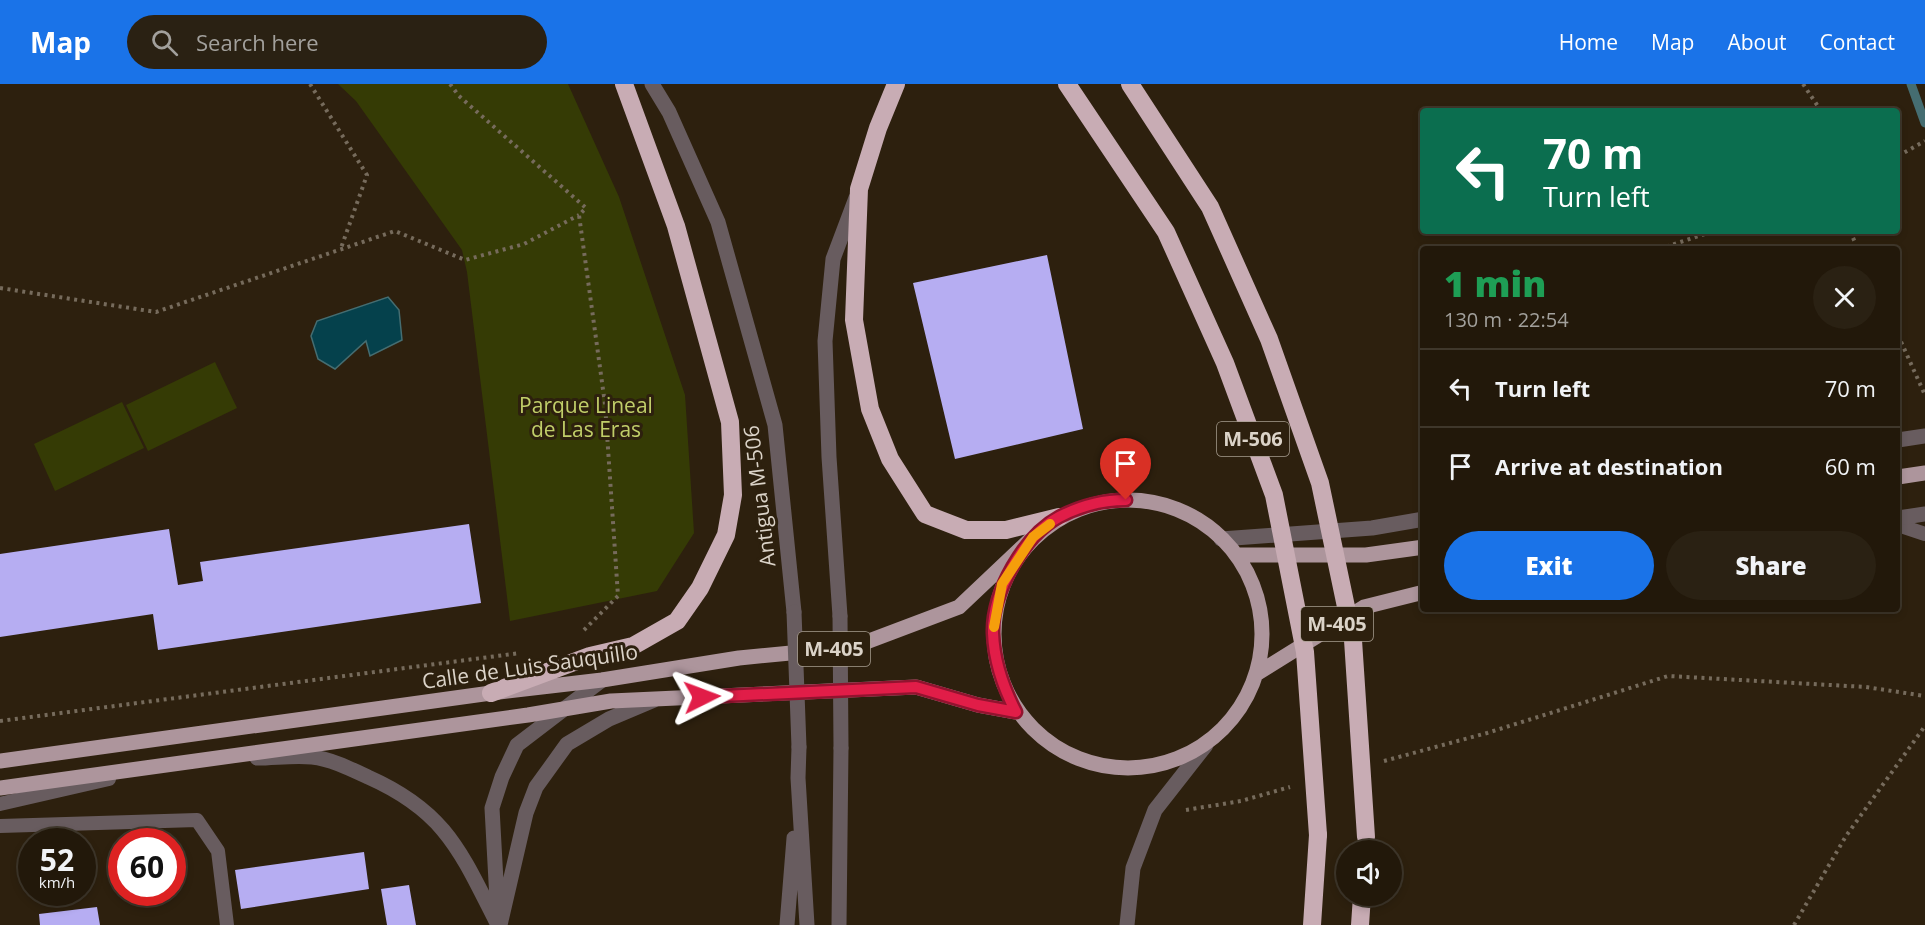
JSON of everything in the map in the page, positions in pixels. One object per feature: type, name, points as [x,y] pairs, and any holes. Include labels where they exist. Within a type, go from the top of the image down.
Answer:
[{"type":"highway","points":[[491,693],[590,656],[633,646],[677,621],[700,588],[726,535],[733,495],[730,422],[676,226],[624,84]]},
{"type":"highway","points":[[896,84],[878,128],[859,189],[854,320],[870,409],[890,459],[925,514],[966,530],[1006,530],[1059,517]]},
{"type":"highway","name":"M-506","points":[[1067,84],[1166,232],[1225,363],[1274,495],[1305,652],[1318,835],[1312,925]]},
{"type":"highway","name":"M-506","points":[[1130,84],[1210,207],[1269,339],[1320,483],[1353,640],[1365,840]]},
{"type":"highway","points":[[1360,925],[1361,906]]},
{"type":"main road","points":[[1900,477],[1925,473]]},
{"type":"main road","name":"M-405","points":[[1103,500],[1149,500],[1193,515],[1238,555],[1250,575],[1263,622],[1258,673],[1243,705],[1206,744],[1159,765],[1135,769],[1088,763],[1039,735],[1016,712],[1006,692],[996,660],[993,630],[1002,584],[1033,537],[1059,517],[1103,500]]},
{"type":"main road","name":"Calle de Luis Sauquillo","points":[[0,761],[491,693],[561,686],[739,658],[853,647],[959,607],[1033,537]]},
{"type":"main road","points":[[1238,555],[1366,555],[1420,548]]},
{"type":"main road","name":"M-405","points":[[1258,673],[1364,607],[1420,593]]},
{"type":"main road","name":"M-405","points":[[562,709],[611,701],[916,687],[978,705],[1016,712]]},
{"type":"main road","points":[[0,788],[562,709]]},
{"type":"street","name":"Antigua M-506","points":[[652,84],[669,112],[718,222],[775,425],[794,612],[798,778],[807,925]]},
{"type":"street","points":[[840,925],[840,616],[829,457],[825,341],[833,259],[859,189]]},
{"type":"street","points":[[1900,440],[1925,436]]},
{"type":"street","points":[[1900,518],[1925,514]]},
{"type":"street","points":[[1221,539],[1372,528],[1420,520]]},
{"type":"street","points":[[499,925],[492,808],[517,745],[602,680]]},
{"type":"street","points":[[499,925],[526,813],[536,787],[567,744],[609,719],[654,700]]},
{"type":"street","points":[[1127,925],[1133,868],[1152,816],[1206,744]]},
{"type":"street","points":[[203,758],[313,757],[353,770],[395,789],[429,813],[447,833],[464,859],[499,925]]},
{"type":"street","points":[[788,925],[798,778]]},
{"type":"lane","points":[[1900,526],[1925,534]]},
{"type":"lane","points":[[0,804],[203,758]]},
{"type":"lane","points":[[0,826],[197,820],[218,851],[227,925]]},
{"type":"path","points":[[310,84],[367,175],[341,249]]},
{"type":"path","points":[[0,288],[156,312],[396,231],[465,260],[524,244],[579,215],[586,208],[459,96],[450,84]]},
{"type":"path","points":[[1803,84],[1819,108]]},
{"type":"path","points":[[1900,155],[1925,141]]},
{"type":"path","points":[[576,638],[618,596],[604,404],[579,215]]},
{"type":"path","points":[[1668,246],[1705,234]]},
{"type":"path","points":[[1900,339],[1925,395]]},
{"type":"path","points":[[0,721],[521,653]]},
{"type":"path","points":[[1375,764],[1487,733],[1668,676],[1866,687],[1925,696]]},
{"type":"path","points":[[1794,925],[1846,836],[1925,726]]},
{"type":"path","points":[[1152,816],[1241,801],[1297,786]]},
{"type":"green space","name":"Parque Lineal de Las Eras","points":[[338,84],[568,84],[619,197],[685,395],[694,533],[657,591],[510,621],[467,272],[462,250],[356,101]]},
{"type":"green space","points":[[215,362],[237,408],[148,451],[126,405]]},
{"type":"green space","points":[[122,402],[144,448],[55,491],[34,444]]},
{"type":"water","points":[[388,297],[399,310],[402,340],[370,356],[366,341],[335,369],[318,359],[311,336],[317,321]]},
{"type":"building","points":[[1047,255],[1083,429],[955,459],[913,283]]},
{"type":"building","points":[[469,524],[481,603],[158,650],[153,614],[0,637],[0,554],[169,529],[178,585],[203,581],[200,562]]},
{"type":"building","points":[[364,852],[369,889],[241,909],[235,870]]},
{"type":"building","points":[[409,885],[416,925],[387,925],[381,889]]},
{"type":"building","points":[[97,907],[100,925],[40,925],[39,914]]},
{"type":"waterway","points":[[1911,84],[1925,123]]},
{"type":"slow traffic","points":[[994,627],[1002,584],[1033,537],[1050,524]]},
{"type":"route","points":[[702,697],[916,687],[978,705],[1016,712],[1006,692],[996,660],[993,630],[1002,584],[1033,537],[1059,517],[1103,500],[1126,500]]}]
